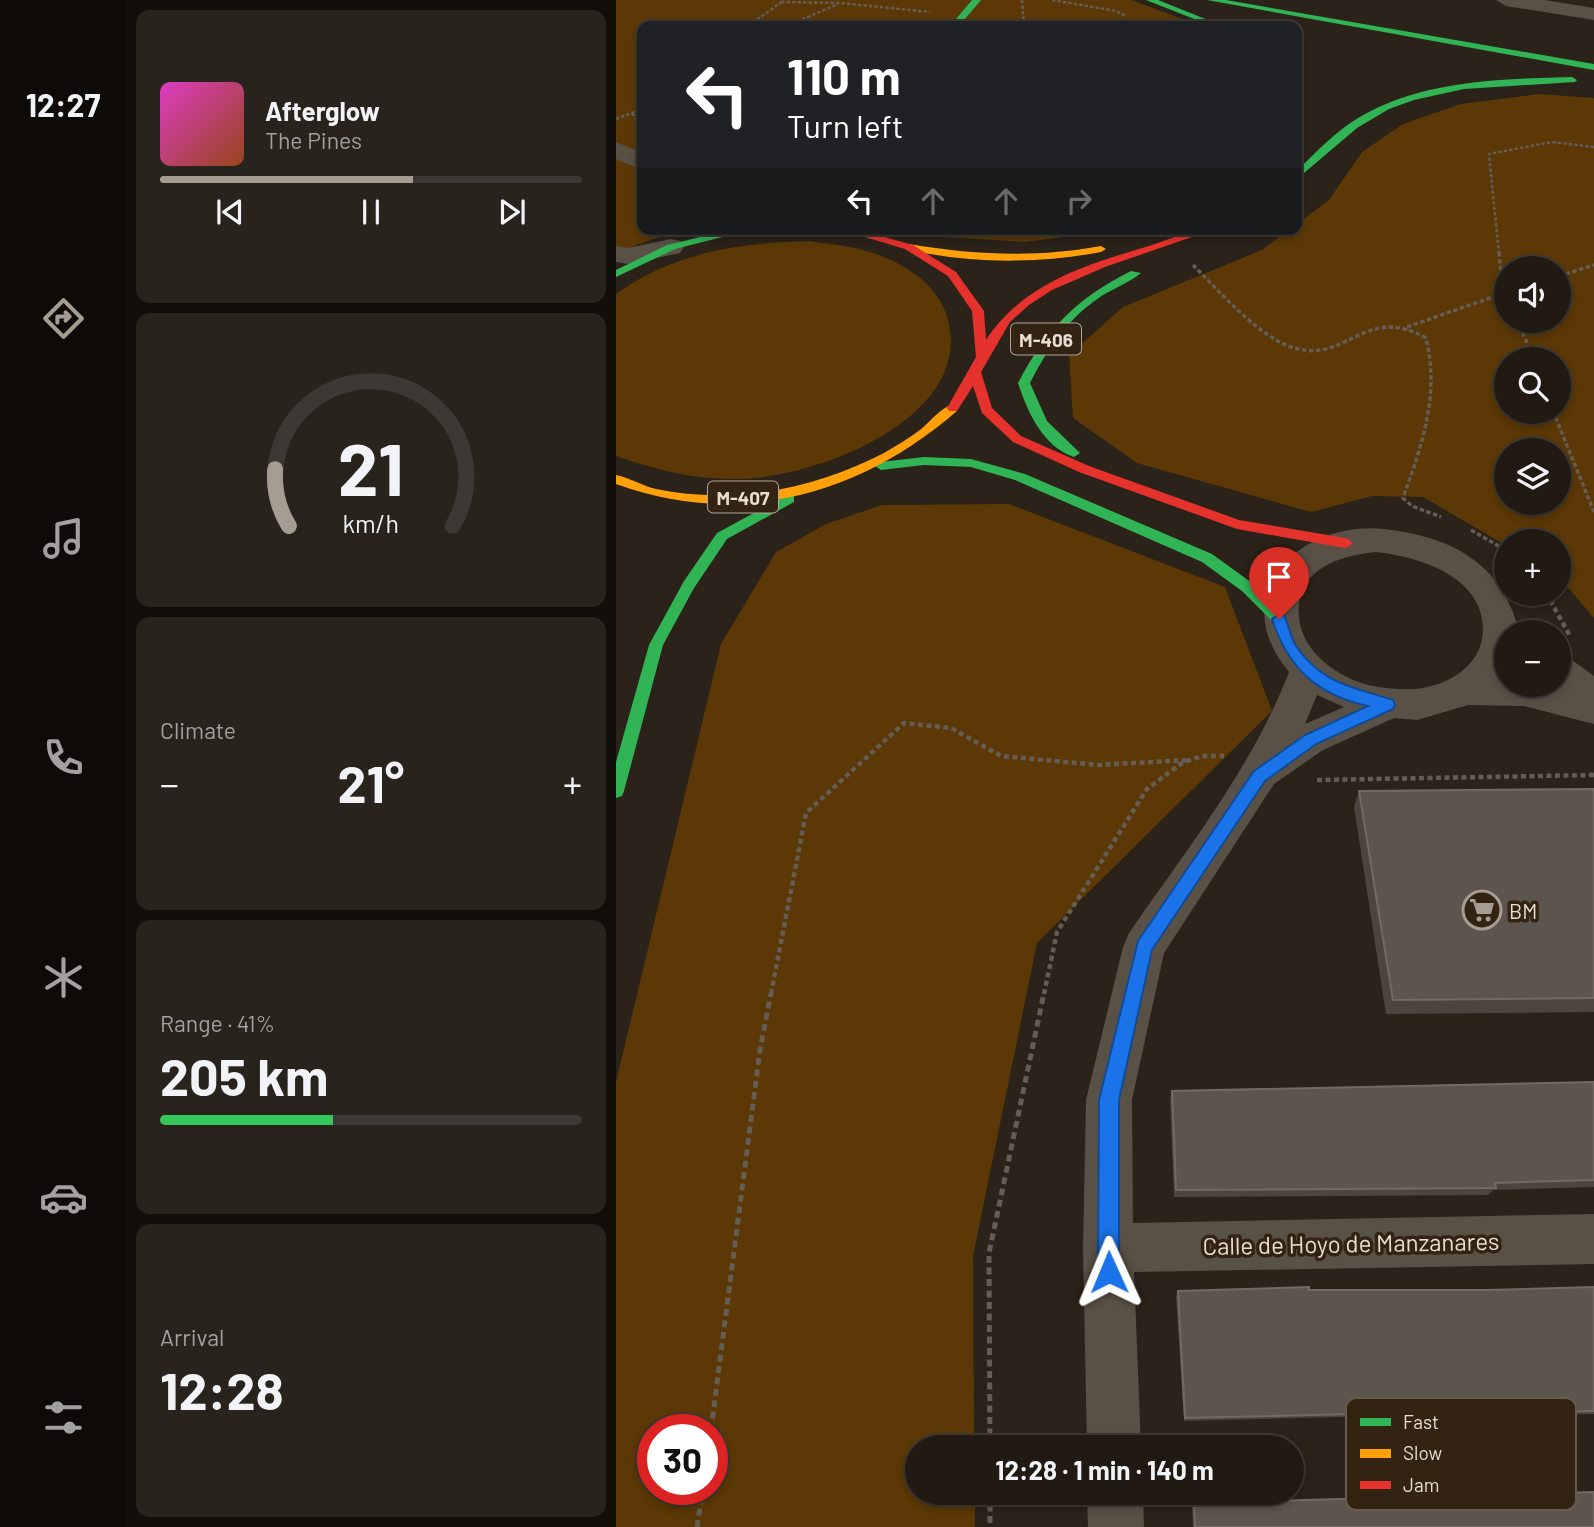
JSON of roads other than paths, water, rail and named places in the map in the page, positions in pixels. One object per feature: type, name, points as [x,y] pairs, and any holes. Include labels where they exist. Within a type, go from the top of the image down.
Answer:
[{"type":"highway","points":[[1150,0],[1206,21]]},
{"type":"highway","points":[[1211,0],[1594,67]]},
{"type":"highway","points":[[1296,0],[1594,51]]},
{"type":"highway","points":[[958,21],[972,5]]},
{"type":"highway","points":[[1302,171],[1342,134],[1371,114],[1406,100],[1452,89],[1527,81],[1594,82]]},
{"type":"highway","points":[[616,274],[671,247],[723,235]]},
{"type":"highway","name":"M-407","points":[[616,479],[657,493],[730,498],[807,488],[869,468],[918,440],[954,408],[976,374],[981,355],[978,311],[952,274],[909,247],[878,235]]},
{"type":"highway","points":[[909,247],[970,259],[1043,258],[1079,255],[1147,235]]},
{"type":"highway","name":"M-406","points":[[981,355],[1001,324],[1027,301],[1076,274],[1192,235]]},
{"type":"highway","name":"M-406","points":[[1137,488],[1059,445],[1033,415],[1024,383],[1044,342],[1074,306],[1127,276],[1194,248],[1214,235]]},
{"type":"highway","points":[[976,374],[986,410],[1017,439],[1137,488],[1237,524],[1345,544]]},
{"type":"highway","points":[[869,468],[924,461],[971,463],[1020,477],[1207,558],[1247,587],[1279,619]]},
{"type":"highway","name":"M-407","points":[[616,791],[656,645],[689,585],[722,536],[807,488]]},
{"type":"street","points":[[1506,0],[1571,5],[1594,14]]},
{"type":"street","points":[[616,149],[637,160]]},
{"type":"street","points":[[616,254],[628,256],[671,247]]},
{"type":"street","points":[[1494,663],[1486,676],[1466,691],[1443,701],[1416,706],[1387,705],[1349,694],[1308,670],[1288,646],[1279,619],[1281,594],[1294,571],[1316,554],[1345,544],[1376,540],[1408,544],[1438,554],[1464,569],[1506,620]]},
{"type":"street","points":[[1571,660],[1594,695]]},
{"type":"street","points":[[1114,1435],[1108,1248],[1109,1100],[1144,947],[1259,776],[1290,718],[1308,670]]},
{"type":"street","points":[[1466,691],[1524,692],[1594,709]]},
{"type":"street","points":[[1259,776],[1310,739],[1387,705]]},
{"type":"street","name":"Calle de Hoyo de Manzanares","points":[[1108,1248],[1594,1239]]},
{"type":"street","points":[[1115,1505],[1116,1527]]},
{"type":"place","name":"BM","points":[[1482,910]]}]
